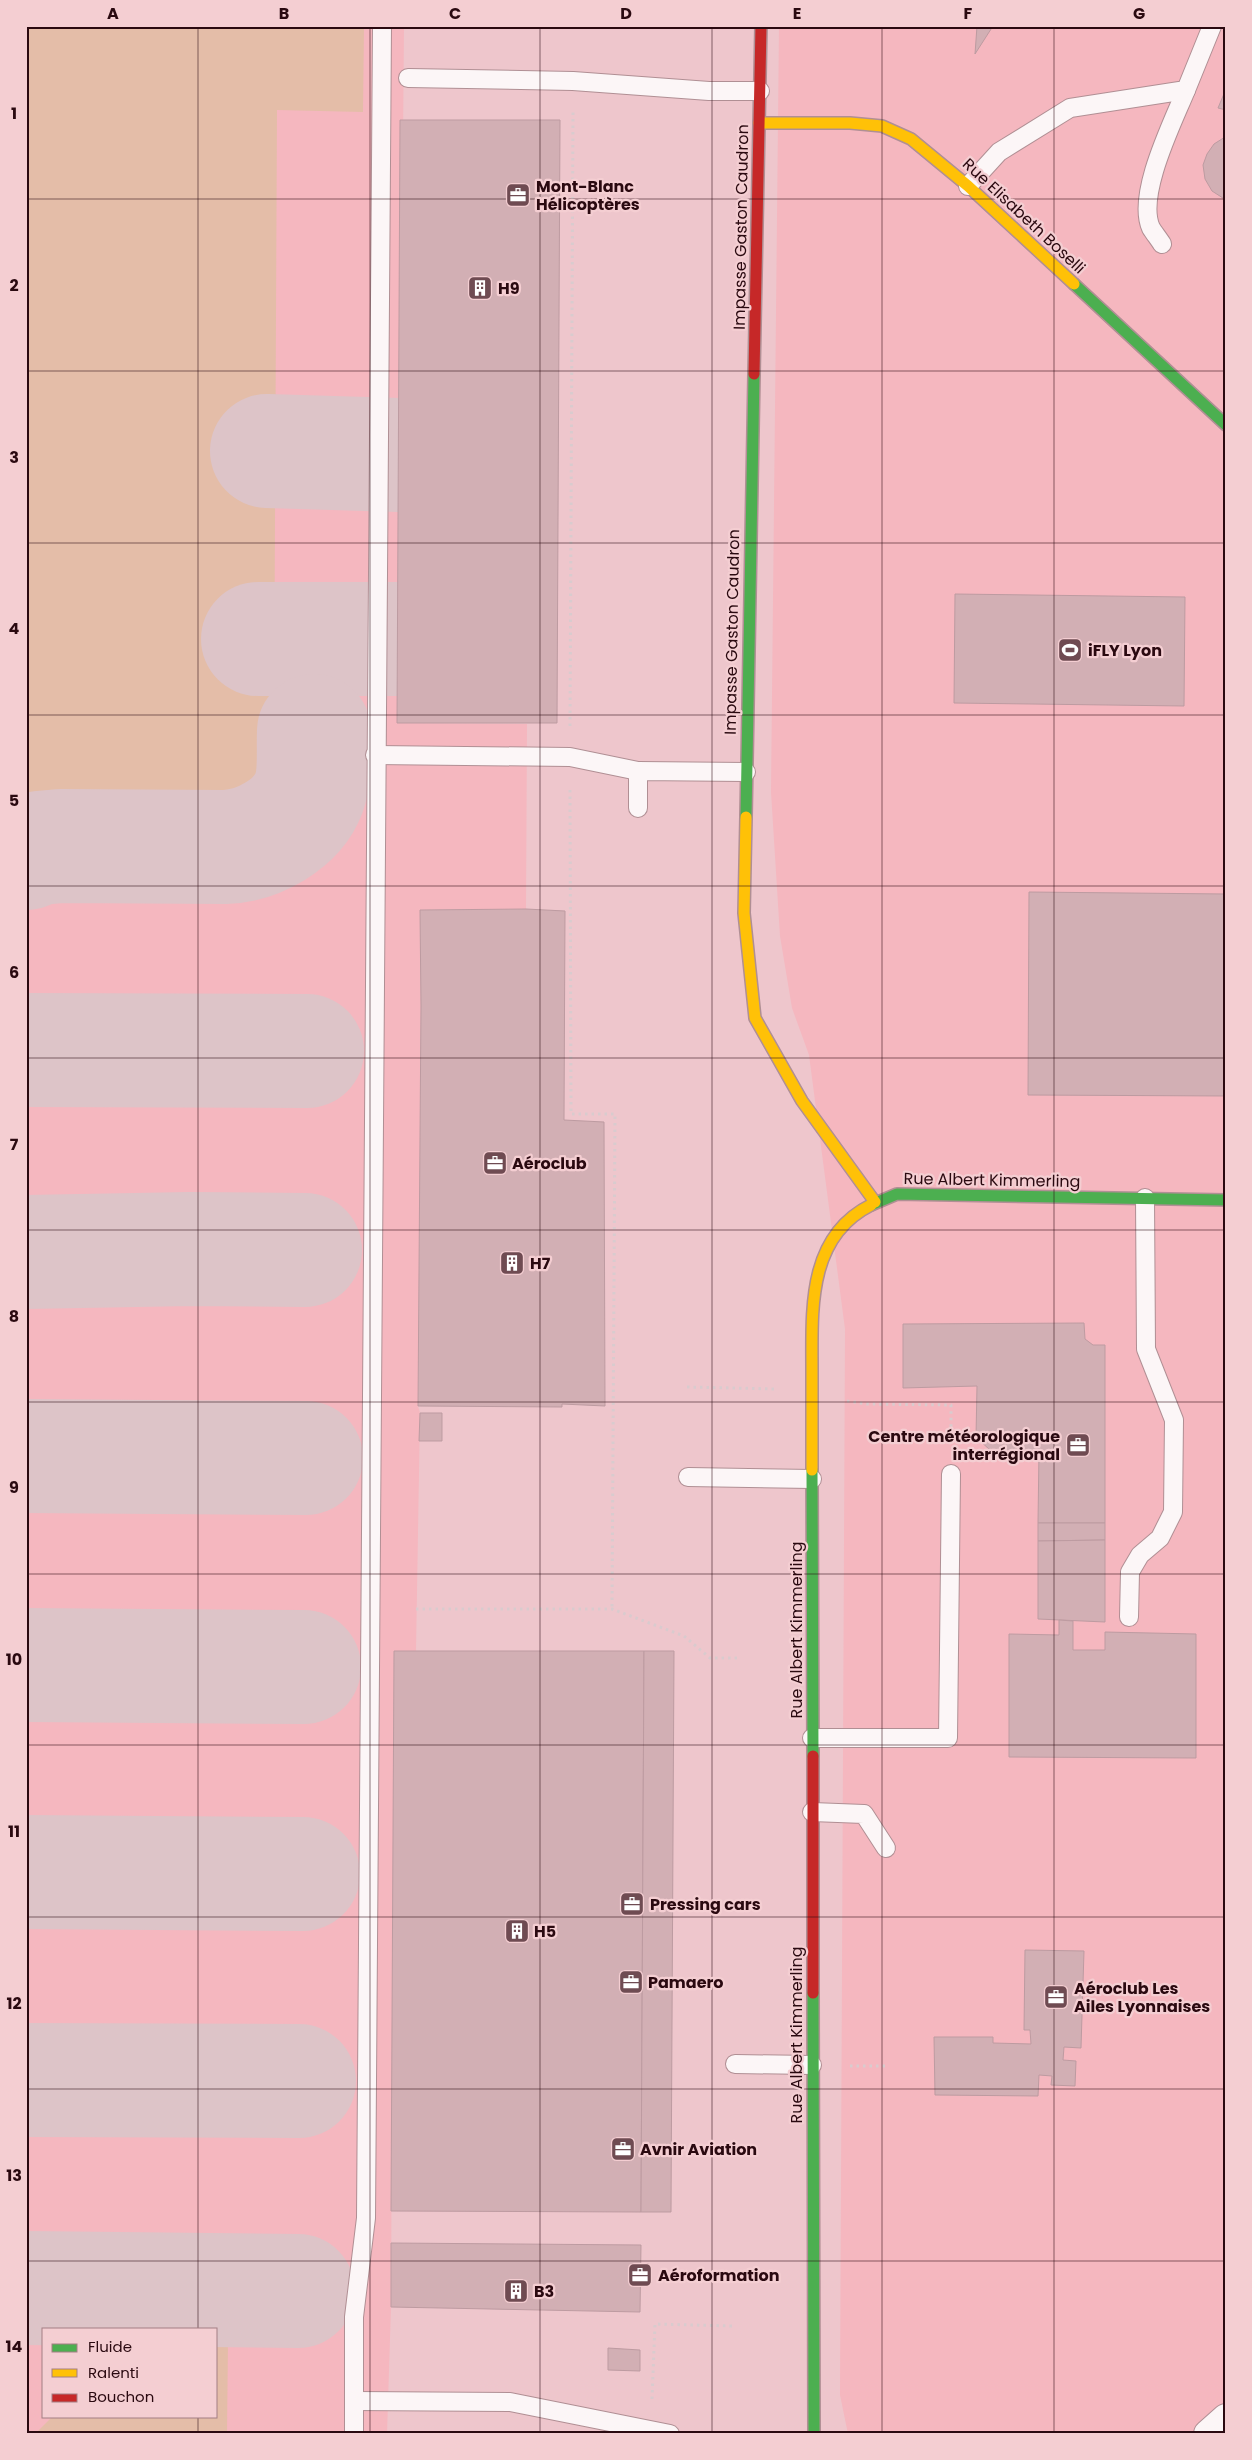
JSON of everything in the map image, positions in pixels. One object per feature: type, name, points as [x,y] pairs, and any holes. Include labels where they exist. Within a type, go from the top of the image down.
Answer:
[{"type":"street","name":"Impasse Gaston Caudron","points":[[760,26],[744,913],[756,1018],[802,1101],[875,1202]]},
{"type":"street","name":"Rue Elisabeth Boselli","points":[[759,123],[850,123],[882,126],[911,139],[968,186],[1226,425]]},
{"type":"street","name":"Rue Albert Kimmerling","points":[[814,2434],[812,1301],[829,1244],[847,1221],[875,1202],[897,1194],[1226,1200]]},
{"type":"street","points":[[1208,2434],[1226,2418]]},
{"type":"lane","points":[[354,2434],[354,2317],[366,2218],[375,755],[382,26]]},
{"type":"lane","points":[[1162,244],[1150,227],[1148,208],[1153,171],[1212,26]]},
{"type":"lane","points":[[408,78],[574,81],[709,91],[760,91]]},
{"type":"lane","points":[[968,186],[999,152],[1070,108],[1186,90]]},
{"type":"lane","points":[[375,755],[570,757],[638,771],[746,772]]},
{"type":"lane","points":[[638,771],[638,808]]},
{"type":"lane","points":[[1129,1617],[1130,1572],[1140,1555],[1160,1538],[1173,1512],[1174,1420],[1146,1349],[1145,1198]]},
{"type":"lane","points":[[812,1738],[948,1738],[951,1474]]},
{"type":"lane","points":[[688,1477],[812,1479]]},
{"type":"lane","points":[[812,1812],[864,1814],[886,1848]]},
{"type":"lane","points":[[735,2064],[812,2065]]},
{"type":"lane","points":[[354,2401],[510,2402],[670,2434]]},
{"type":"path","points":[[574,81],[570,757],[571,1114],[615,1114],[612,1609]]},
{"type":"path","points":[[416,1609],[612,1609],[684,1636],[710,1658],[737,1658]]},
{"type":"path","points":[[650,2430],[655,2324],[733,2326]]},
{"type":"shaded area","points":[[26,26],[404,26],[398,723],[527,724],[526,909],[420,910],[418,1406],[420,1413],[416,1651],[394,1651],[391,2307],[387,2434],[26,2434]]},
{"type":"shaded area","points":[[26,26],[364,26],[363,112],[277,110],[274,726],[264,771],[249,802],[241,811],[225,819],[201,825],[139,828],[26,823]]},
{"type":"shaded area","points":[[779,26],[1226,26],[1226,2434],[848,2434],[840,2395],[845,1329],[809,1055],[792,1008],[780,936],[771,792]]},
{"type":"shaded area","points":[[218,2338],[228,2341],[227,2434],[35,2434],[51,2418],[218,2418]]},
{"type":"building","points":[[977,26],[993,26],[975,54]]},
{"type":"building","points":[[1226,89],[1226,110],[1218,108]]},
{"type":"building","name":"H9","points":[[400,120],[560,120],[557,723],[397,723]]},
{"type":"building","points":[[1225,137],[1226,200],[1212,191],[1205,179],[1203,165],[1207,154],[1214,144]]},
{"type":"building","name":"iFLY Lyon","points":[[955,594],[1185,597],[1184,706],[954,703]]},
{"type":"building","points":[[1029,892],[1226,894],[1226,1096],[1028,1095]]},
{"type":"building","name":"H7","points":[[526,909],[565,911],[564,1120],[604,1122],[605,1406],[562,1404],[562,1407],[418,1406],[420,910]]},
{"type":"building","points":[[1084,1323],[1085,1339],[1093,1345],[1105,1345],[1105,1523],[1038,1523],[1039,1451],[991,1451],[976,1437],[977,1386],[903,1388],[903,1324]]},
{"type":"building","points":[[420,1413],[442,1413],[442,1441],[419,1441]]},
{"type":"building","points":[[1038,1523],[1105,1523],[1105,1540],[1038,1541]]},
{"type":"building","points":[[1105,1540],[1105,1622],[1038,1619],[1038,1541]]},
{"type":"building","points":[[1059,1620],[1073,1621],[1073,1650],[1105,1650],[1105,1632],[1196,1634],[1196,1758],[1009,1757],[1009,1634],[1059,1635]]},
{"type":"building","name":"H5","points":[[394,1651],[644,1651],[641,2212],[391,2211]]},
{"type":"building","points":[[644,1651],[674,1651],[671,2212],[641,2212]]},
{"type":"building","points":[[1025,1950],[1084,1951],[1081,2048],[1064,2047],[1063,2060],[1076,2061],[1075,2086],[1051,2085],[1052,2076],[1039,2075],[1038,2096],[935,2095],[934,2037],[993,2037],[993,2043],[1031,2044],[1030,2030],[1024,2030]]},
{"type":"building","name":"B3","points":[[391,2243],[641,2245],[640,2312],[391,2307]]},
{"type":"building","points":[[608,2348],[640,2350],[640,2371],[608,2370]]},
{"type":"taxiway","points":[[267,451],[399,455]]},
{"type":"taxiway","points":[[258,639],[398,639]]},
{"type":"taxiway","points":[[26,853],[39,848],[61,846],[225,847],[250,843],[262,838],[286,824],[295,815],[309,793],[313,770],[314,731]]},
{"type":"taxiway","points":[[26,1050],[307,1051]]},
{"type":"taxiway","points":[[26,1252],[190,1249],[305,1250]]},
{"type":"taxiway","points":[[26,1456],[306,1458]]},
{"type":"taxiway","points":[[26,1665],[304,1667]]},
{"type":"taxiway","points":[[26,1872],[303,1874]]},
{"type":"taxiway","points":[[26,2080],[299,2081]]},
{"type":"taxiway","points":[[26,2288],[298,2291]]},
{"type":"traffic: fast","points":[[1074,284],[1226,425]]},
{"type":"traffic: fast","points":[[746,817],[754,374]]},
{"type":"traffic: fast","points":[[871,1205],[897,1194],[1226,1200]]},
{"type":"traffic: fast","points":[[812,1470],[813,1756]]},
{"type":"traffic: fast","points":[[813,1993],[814,2434]]},
{"type":"traffic: slow","points":[[759,123],[850,123],[882,126],[911,139],[968,186],[1074,284]]},
{"type":"traffic: slow","points":[[746,817],[744,913],[755,1018],[802,1101],[875,1202]]},
{"type":"traffic: slow","points":[[812,1470],[812,1323],[818,1277],[824,1255],[835,1236],[850,1219],[871,1205]]},
{"type":"traffic: jam","points":[[754,374],[761,26]]},
{"type":"traffic: jam","points":[[813,1756],[813,1993]]},
{"type":"place","name":"Mont-Blanc Hélicoptères","points":[[518,195]]},
{"type":"place","name":"H9","points":[[480,288]]},
{"type":"place","name":"iFLY Lyon","points":[[1070,650]]},
{"type":"place","name":"Aéroclub","points":[[495,1163]]},
{"type":"place","name":"H7","points":[[512,1263]]},
{"type":"place","name":"Centre météorologique interrégional","points":[[1078,1445]]},
{"type":"place","name":"Pressing cars","points":[[632,1904]]},
{"type":"place","name":"H5","points":[[517,1931]]},
{"type":"place","name":"Pamaero","points":[[631,1982]]},
{"type":"place","name":"Aéroclub Les Ailes Lyonnaises","points":[[1056,1997]]},
{"type":"place","name":"Avnir Aviation","points":[[623,2149]]},
{"type":"place","name":"Aéroformation","points":[[640,2275]]},
{"type":"place","name":"B3","points":[[516,2291]]}]
